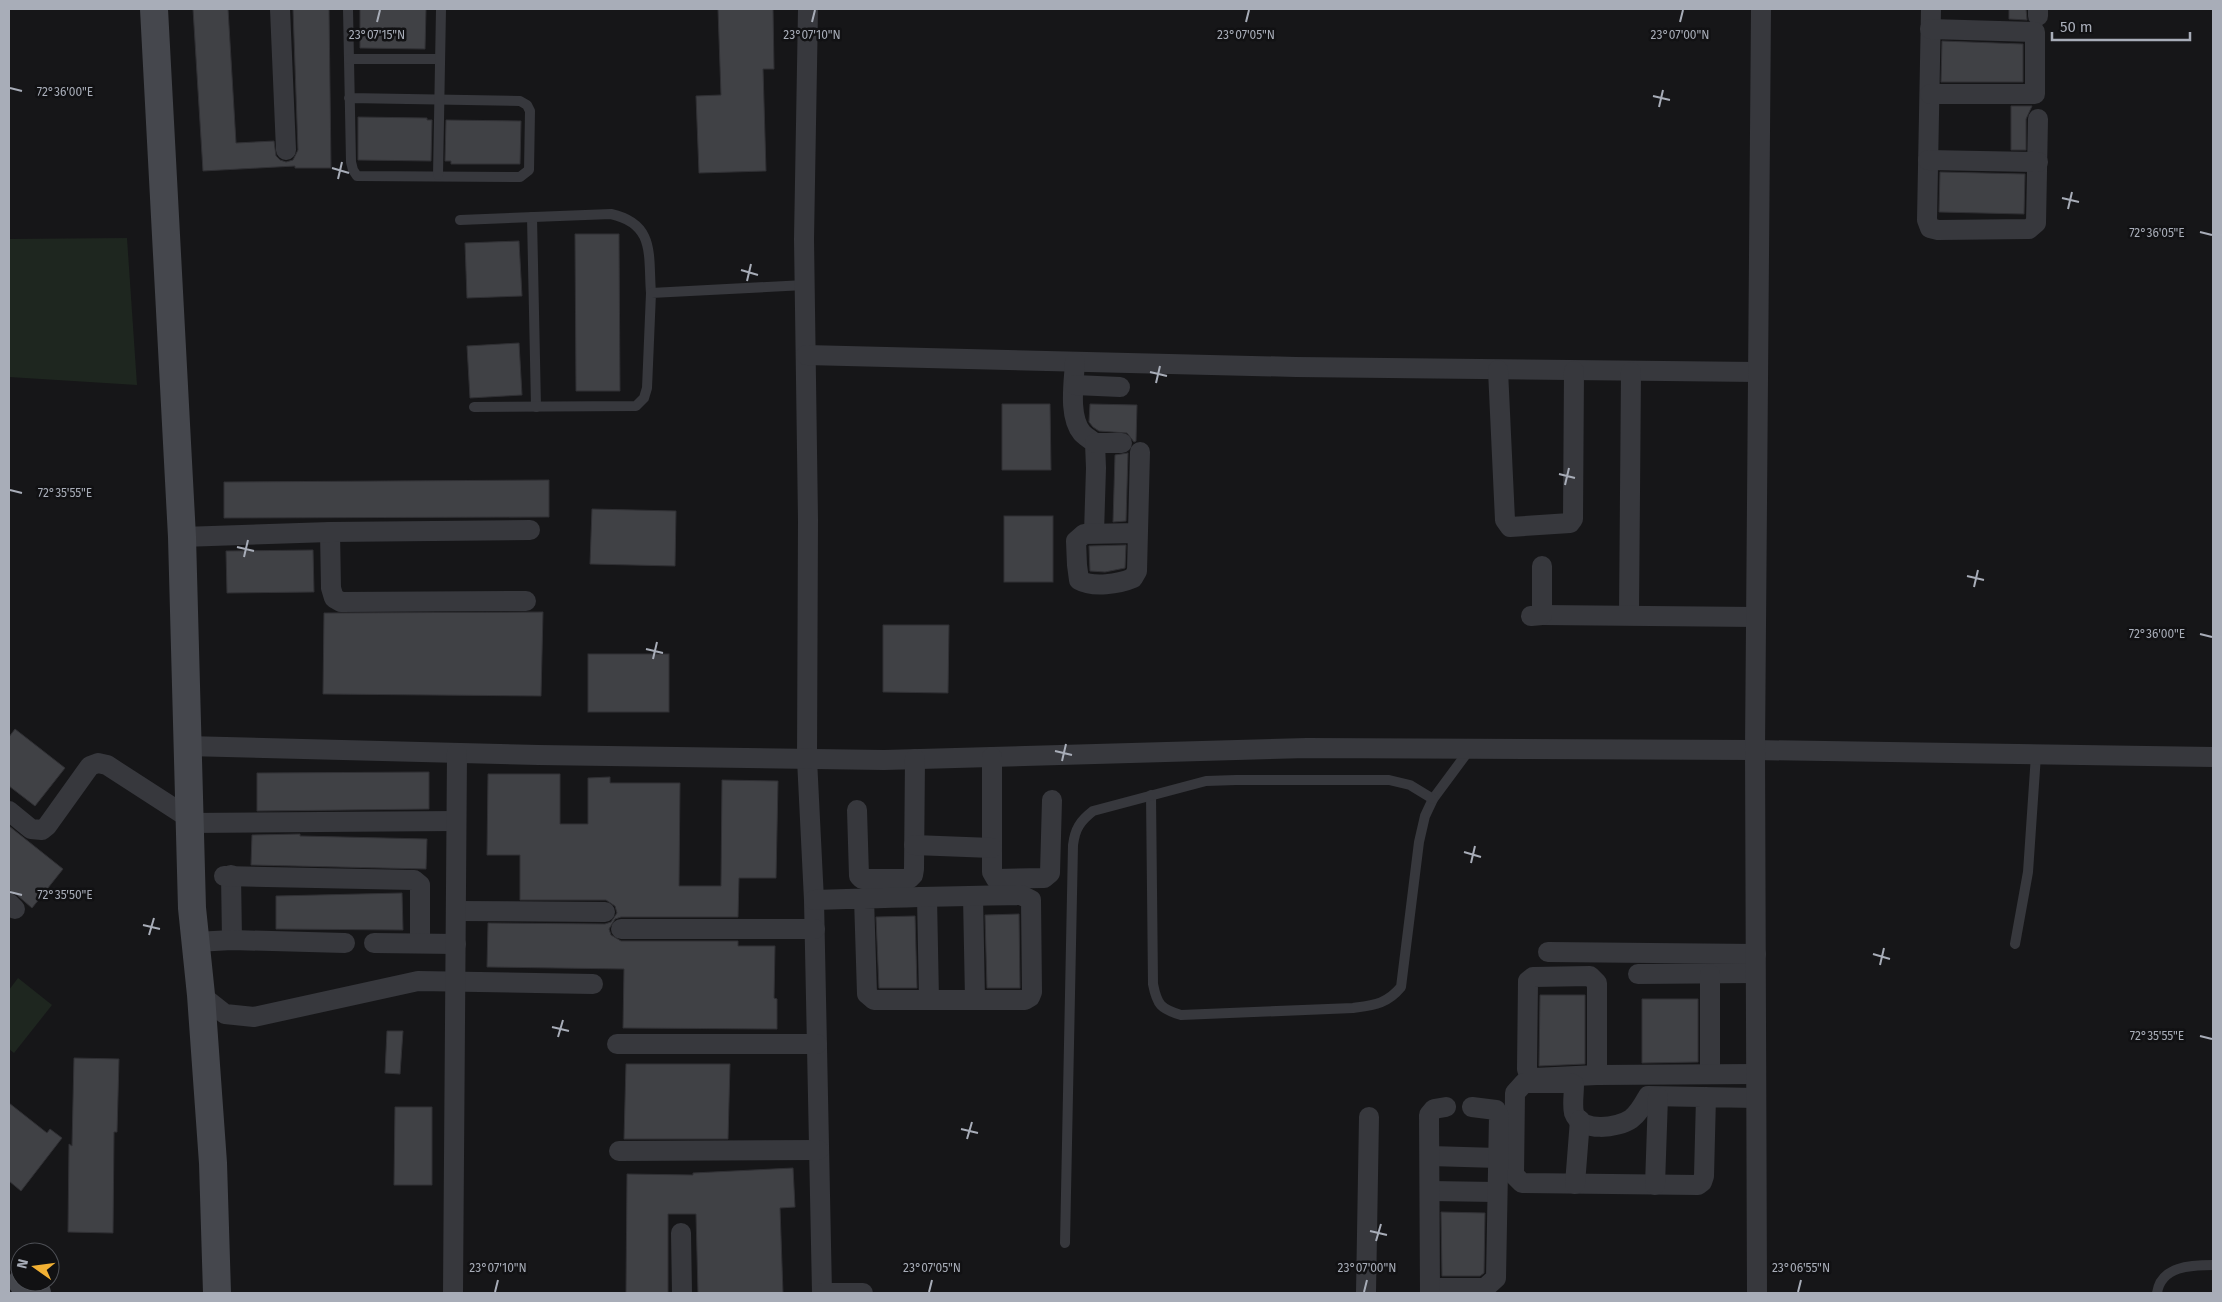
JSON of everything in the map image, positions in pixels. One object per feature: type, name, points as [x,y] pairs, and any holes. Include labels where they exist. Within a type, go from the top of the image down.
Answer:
[{"type":"street","points":[[154,9],[182,537],[188,821],[213,1163],[217,1293]]},
{"type":"street","points":[[280,9],[286,150]]},
{"type":"street","points":[[808,9],[805,285],[808,520],[808,759],[815,930],[822,1293],[863,1293]]},
{"type":"street","points":[[1757,1293],[1755,750],[1761,9]]},
{"type":"street","points":[[1931,9],[1927,220],[1930,228],[1938,230],[2030,229],[2036,223],[2038,119]]},
{"type":"street","points":[[1930,29],[2035,32],[2035,94],[1930,94]]},
{"type":"street","points":[[1928,160],[2038,162]]},
{"type":"street","points":[[806,355],[1498,370],[1758,372]]},
{"type":"street","points":[[1075,362],[1074,410],[1082,433],[1095,443],[1122,444]]},
{"type":"street","points":[[1498,370],[1505,520],[1510,526],[1570,523],[1574,519],[1574,371]]},
{"type":"street","points":[[1628,614],[1630,372]]},
{"type":"street","points":[[1074,385],[1120,387]]},
{"type":"street","points":[[1094,533],[1095,443]]},
{"type":"street","points":[[1137,533],[1084,534],[1076,541],[1076,566],[1079,580],[1085,584],[1122,583],[1133,578],[1136,571],[1140,452]]},
{"type":"street","points":[[182,537],[330,532],[530,530]]},
{"type":"street","points":[[330,532],[331,588],[334,598],[342,602],[526,601]]},
{"type":"street","points":[[1542,566],[1536,615],[1756,616]]},
{"type":"street","points":[[186,746],[808,759],[915,759],[1307,748],[1755,750],[2213,758]]},
{"type":"street","points":[[453,1293],[457,753]]},
{"type":"street","points":[[992,757],[992,872],[996,879],[1044,878],[1048,876],[1050,873],[1052,800]]},
{"type":"street","points":[[857,810],[859,876],[862,879],[909,879],[913,875],[915,759]]},
{"type":"street","points":[[9,811],[31,829],[42,830],[48,826],[90,766],[98,763],[107,765],[188,821],[456,821]]},
{"type":"street","points":[[914,845],[992,848]]},
{"type":"street","points":[[232,940],[228,876],[414,880],[420,885],[420,943]]},
{"type":"street","points":[[814,900],[864,898],[1021,895],[1031,900],[1032,992],[1030,997],[1025,1000],[874,1000],[867,994],[864,898]]},
{"type":"street","points":[[973,896],[975,1000]]},
{"type":"street","points":[[927,897],[929,1000]]},
{"type":"street","points":[[456,911],[605,912]]},
{"type":"street","points":[[620,929],[815,930]]},
{"type":"street","points":[[196,942],[232,940],[345,942]]},
{"type":"street","points":[[374,944],[456,944]]},
{"type":"street","points":[[1548,952],[1756,963]]},
{"type":"street","points":[[1638,974],[1710,974],[1756,963]]},
{"type":"street","points":[[1710,974],[1710,1074]]},
{"type":"street","points":[[1597,1075],[1597,983],[1590,976],[1533,978],[1528,981],[1527,1069],[1529,1075],[1534,1078],[1597,1075],[1756,1074]]},
{"type":"street","points":[[201,995],[225,1014],[254,1017],[418,981],[593,984]]},
{"type":"street","points":[[617,1044],[817,1044]]},
{"type":"street","points":[[1706,1097],[1704,1176],[1702,1182],[1698,1185],[1522,1183],[1514,1175],[1515,1094],[1524,1083],[1570,1082],[1574,1085],[1574,1112],[1580,1120],[1594,1126],[1622,1124],[1639,1112],[1648,1096],[1658,1097],[1706,1097],[1756,1098]]},
{"type":"street","points":[[1655,1185],[1658,1097]]},
{"type":"street","points":[[1446,1107],[1434,1109],[1429,1114],[1430,1291],[1485,1288],[1496,1278],[1496,1192],[1499,1116],[1496,1110],[1472,1107]]},
{"type":"street","points":[[1366,1293],[1369,1117]]},
{"type":"street","points":[[1575,1184],[1580,1120]]},
{"type":"street","points":[[619,1151],[819,1150]]},
{"type":"street","points":[[1430,1156],[1498,1158]]},
{"type":"street","points":[[1430,1191],[1496,1192]]},
{"type":"street","points":[[681,1233],[682,1293]]},
{"type":"lane","points":[[348,9],[349,98],[351,162],[357,176],[520,177],[529,170],[530,111],[527,105],[520,101],[349,98]]},
{"type":"lane","points":[[438,175],[441,9]]},
{"type":"lane","points":[[349,60],[440,60]]},
{"type":"lane","points":[[460,220],[611,214],[622,216],[632,222],[647,239],[651,293],[647,388],[644,398],[636,406],[474,407]]},
{"type":"lane","points":[[532,217],[536,407]]},
{"type":"lane","points":[[651,293],[805,285]]},
{"type":"lane","points":[[1152,795],[1153,984],[1156,1000],[1166,1010],[1181,1015],[1353,1008],[1376,1004],[1393,998],[1401,987],[1419,842],[1425,816],[1433,799],[1471,748]]},
{"type":"lane","points":[[2015,944],[2028,872],[2036,755]]},
{"type":"lane","points":[[1065,1243],[1073,855],[1075,831],[1082,819],[1093,811],[1206,781],[1389,780],[1410,786],[1433,799]]},
{"type":"lane","points":[[2157,1293],[2166,1275],[2179,1267],[2213,1265]]},
{"type":"shaded area","points":[[127,238],[137,385],[9,377],[9,239]]},
{"type":"shaded area","points":[[18,978],[52,1005],[14,1053],[9,1049],[9,990]]},
{"type":"building","points":[[193,9],[228,9],[236,143],[274,141],[276,156],[286,162],[293,160],[298,150],[293,9],[329,9],[331,168],[295,168],[295,166],[203,171]]},
{"type":"building","points":[[360,9],[426,9],[425,49],[360,48]]},
{"type":"building","points":[[718,9],[773,9],[774,69],[763,69],[766,171],[699,173],[696,96],[721,95]]},
{"type":"building","points":[[2009,9],[2026,9],[2027,20],[2009,19]]},
{"type":"building","points":[[1942,41],[2023,44],[2023,82],[1941,82]]},
{"type":"building","points":[[2011,106],[2032,106],[2026,119],[2026,150],[2011,150]]},
{"type":"building","points":[[358,117],[427,118],[427,120],[432,120],[431,161],[358,160]]},
{"type":"building","points":[[446,120],[521,121],[520,164],[451,164],[451,161],[445,161]]},
{"type":"building","points":[[1940,172],[2025,174],[2024,214],[1939,212]]},
{"type":"building","points":[[575,234],[619,234],[620,391],[576,391]]},
{"type":"building","points":[[519,241],[522,296],[467,298],[465,243]]},
{"type":"building","points":[[519,343],[522,395],[470,398],[467,346]]},
{"type":"building","points":[[1002,404],[1050,404],[1051,470],[1002,470]]},
{"type":"building","points":[[1090,404],[1137,405],[1136,441],[1134,442],[1127,433],[1099,431],[1093,427],[1089,422]]},
{"type":"building","points":[[1128,453],[1126,521],[1113,522],[1115,455]]},
{"type":"building","points":[[549,480],[549,517],[224,518],[224,482]]},
{"type":"building","points":[[592,509],[676,511],[675,566],[590,564]]},
{"type":"building","points":[[1004,516],[1053,516],[1053,582],[1004,582]]},
{"type":"building","points":[[1126,545],[1125,568],[1105,572],[1090,571],[1089,546]]},
{"type":"building","points":[[313,550],[314,592],[227,593],[226,551]]},
{"type":"building","points":[[543,612],[541,696],[323,694],[324,613]]},
{"type":"building","points":[[883,625],[949,625],[948,693],[883,692]]},
{"type":"building","points":[[588,654],[669,654],[669,712],[588,712]]},
{"type":"building","points":[[15,729],[65,768],[35,806],[9,786],[9,737]]},
{"type":"building","points":[[429,772],[429,809],[257,811],[257,773]]},
{"type":"building","points":[[488,774],[560,774],[560,824],[588,824],[588,778],[610,777],[610,783],[680,783],[679,886],[721,886],[722,780],[778,781],[776,878],[739,878],[738,917],[621,917],[615,919],[609,929],[611,935],[621,941],[738,941],[738,946],[775,946],[774,998],[777,999],[777,1029],[623,1028],[624,969],[487,967],[488,923],[605,924],[611,922],[617,913],[615,906],[606,900],[520,900],[520,855],[487,855]]},
{"type":"building","points":[[9,826],[63,869],[32,908],[9,890]]},
{"type":"building","points":[[300,834],[300,836],[427,839],[426,869],[251,865],[252,835]]},
{"type":"building","points":[[402,893],[403,930],[276,929],[276,896]]},
{"type":"building","points":[[1019,914],[1020,988],[987,988],[985,915]]},
{"type":"building","points":[[915,916],[917,988],[879,988],[876,917]]},
{"type":"building","points":[[1540,995],[1585,995],[1585,1064],[1539,1066]]},
{"type":"building","points":[[1642,999],[1698,999],[1698,1062],[1642,1063]]},
{"type":"building","points":[[387,1031],[403,1031],[400,1074],[385,1073]]},
{"type":"building","points":[[74,1058],[119,1059],[117,1132],[114,1132],[113,1233],[68,1232],[69,1144],[72,1146]]},
{"type":"building","points":[[626,1064],[730,1064],[728,1139],[624,1139]]},
{"type":"building","points":[[9,1103],[47,1133],[50,1129],[62,1138],[21,1191],[9,1181]]},
{"type":"building","points":[[395,1107],[432,1107],[432,1185],[394,1185]]},
{"type":"building","points":[[793,1168],[795,1207],[780,1208],[783,1293],[698,1293],[696,1214],[668,1214],[668,1293],[626,1293],[627,1174],[693,1175],[693,1173]]},
{"type":"building","points":[[1441,1212],[1485,1213],[1484,1273],[1480,1276],[1442,1276]]}]
